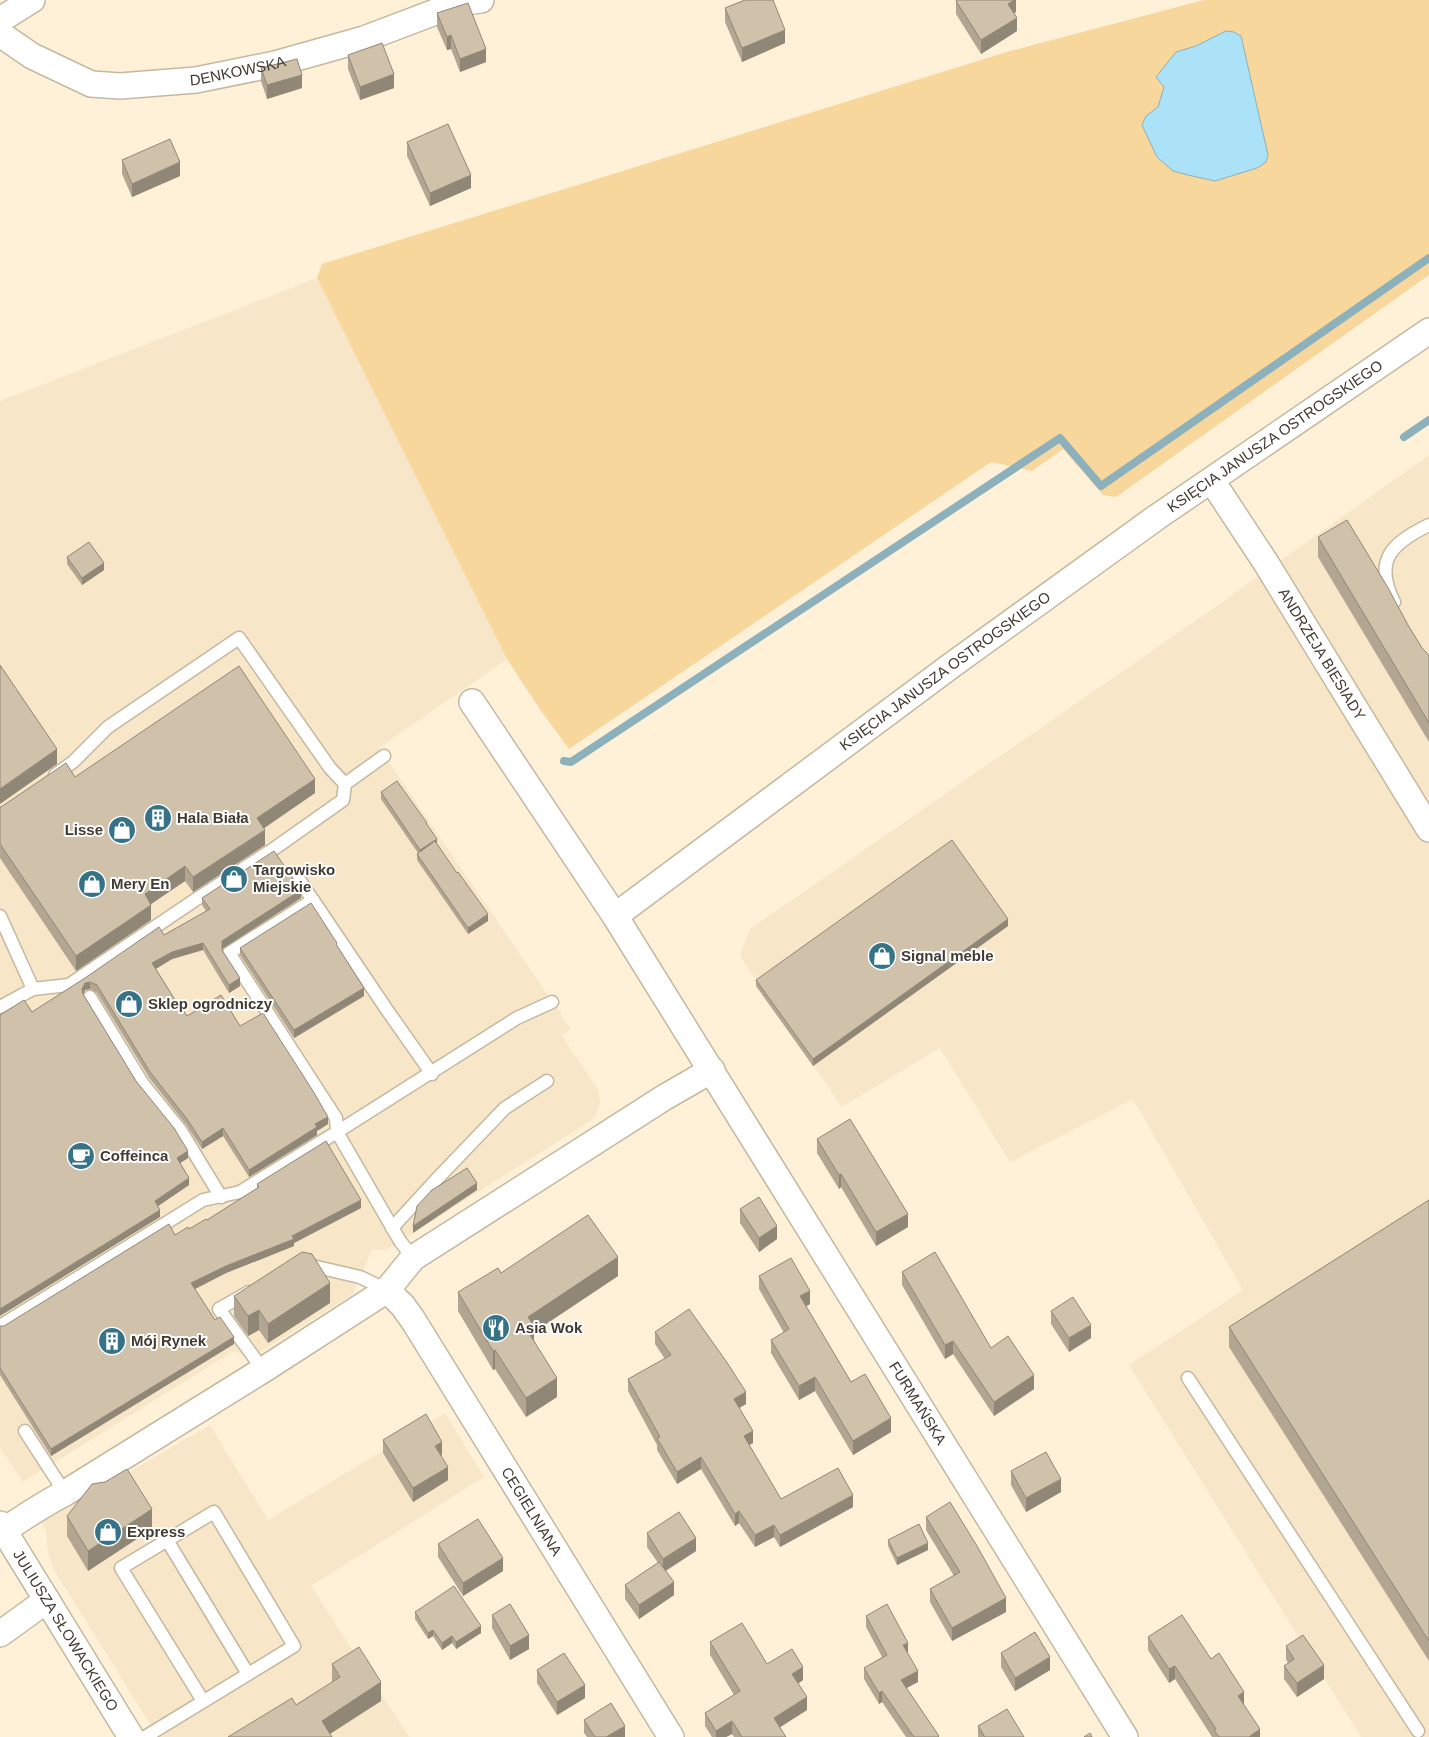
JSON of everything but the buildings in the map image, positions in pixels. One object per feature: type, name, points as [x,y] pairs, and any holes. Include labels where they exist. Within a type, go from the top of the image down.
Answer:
[{"type":"street","points":[[0,20],[32,0]]},
{"type":"street","name":"DENKOWSKA","points":[[0,34],[32,56],[91,84],[120,86],[196,80],[275,64],[364,40],[459,3],[481,0]]},
{"type":"street","name":"KSIĘCIA JANUSZA OSTROGSKIEGO","points":[[615,916],[952,665],[1157,517],[1429,331]]},
{"type":"street","name":"ANDRZEJA BIESIADY","points":[[1212,481],[1266,563],[1429,829]]},
{"type":"street","points":[[2,1527],[64,1493],[263,1370],[387,1290],[413,1258],[666,1097],[712,1070],[615,916],[472,702]]},
{"type":"street","name":"FURMAŃSKA","points":[[712,1070],[1125,1737]]},
{"type":"street","name":"CEGIELNIANA","points":[[387,1290],[403,1306],[413,1320],[671,1737]]},
{"type":"street","name":"JULIUSZA SŁOWACKIEGO","points":[[2,1527],[132,1737]]},
{"type":"street","points":[[0,1634],[47,1600]]},
{"type":"lane","points":[[1402,616],[1389,591],[1385,575],[1388,555],[1407,536],[1429,525]]},
{"type":"lane","points":[[41,785],[73,762],[108,727],[239,638],[330,768],[345,784]]},
{"type":"lane","points":[[0,1007],[33,989],[69,985],[275,848],[343,800],[345,784],[384,756]]},
{"type":"lane","points":[[296,875],[386,1010],[432,1074]]},
{"type":"lane","points":[[312,900],[229,953],[336,1118],[337,1132],[392,1228],[413,1258]]},
{"type":"lane","points":[[0,916],[33,989]]},
{"type":"lane","points":[[90,997],[143,1084],[180,1131],[221,1197]]},
{"type":"lane","points":[[0,1326],[203,1200],[240,1192],[432,1074],[517,1018],[552,1002]]},
{"type":"lane","points":[[392,1228],[505,1108],[547,1081]]},
{"type":"lane","points":[[292,1268],[300,1263],[360,1276],[387,1290]]},
{"type":"lane","points":[[260,1286],[219,1309],[263,1370]]},
{"type":"lane","points":[[1188,1378],[1420,1731]]},
{"type":"lane","points":[[25,1431],[64,1493]]},
{"type":"lane","points":[[145,1737],[294,1646],[214,1512],[121,1568],[203,1701]]},
{"type":"lane","points":[[167,1540],[248,1674]]},
{"type":"shaded area","points":[[1204,0],[1429,0],[1429,275],[1116,497],[1103,495],[1063,449],[1032,471],[991,462],[569,749],[507,659],[317,278],[322,264],[1010,51]]},
{"type":"shaded area","name":"Targowisko Miejskie","points":[[317,278],[507,659],[379,748],[571,1029],[562,1036],[598,1089],[600,1102],[595,1117],[587,1123],[385,1250],[372,1250],[353,1293],[347,1298],[251,1358],[234,1351],[23,1482],[0,1448],[0,401]]},
{"type":"shaded area","points":[[1429,455],[1429,1737],[1361,1737],[1129,1365],[1243,1290],[1133,1099],[1010,1162],[940,1048],[842,1107],[740,956],[750,929],[1214,608]]},
{"type":"shaded area","points":[[445,1413],[484,1477],[311,1586],[409,1737],[158,1737],[53,1568],[48,1553],[46,1531],[42,1522],[210,1425],[268,1520]]},
{"type":"water","points":[[1226,31],[1234,32],[1241,36],[1268,155],[1266,162],[1257,168],[1215,181],[1173,171],[1157,157],[1142,125],[1146,116],[1158,107],[1164,87],[1156,77],[1176,52],[1196,46]]},
{"type":"waterway","points":[[564,761],[571,762],[1060,438],[1101,486],[1429,258]]},
{"type":"waterway","points":[[1404,437],[1429,420]]},
{"type":"place","name":"Hala Biała","points":[[158,818]]},
{"type":"place","name":"Lisse","points":[[122,830]]},
{"type":"place","name":"Targowisko Miejskie","points":[[234,879]]},
{"type":"place","name":"Mery En","points":[[92,884]]},
{"type":"place","name":"Signal meble","points":[[882,956]]},
{"type":"place","name":"Sklep ogrodniczy","points":[[129,1004]]},
{"type":"place","name":"Coffeinca","points":[[81,1156]]},
{"type":"place","name":"Asia Wok","points":[[496,1328]]},
{"type":"place","name":"Mój Rynek","points":[[112,1341]]},
{"type":"place","name":"Express","points":[[108,1532]]}]
